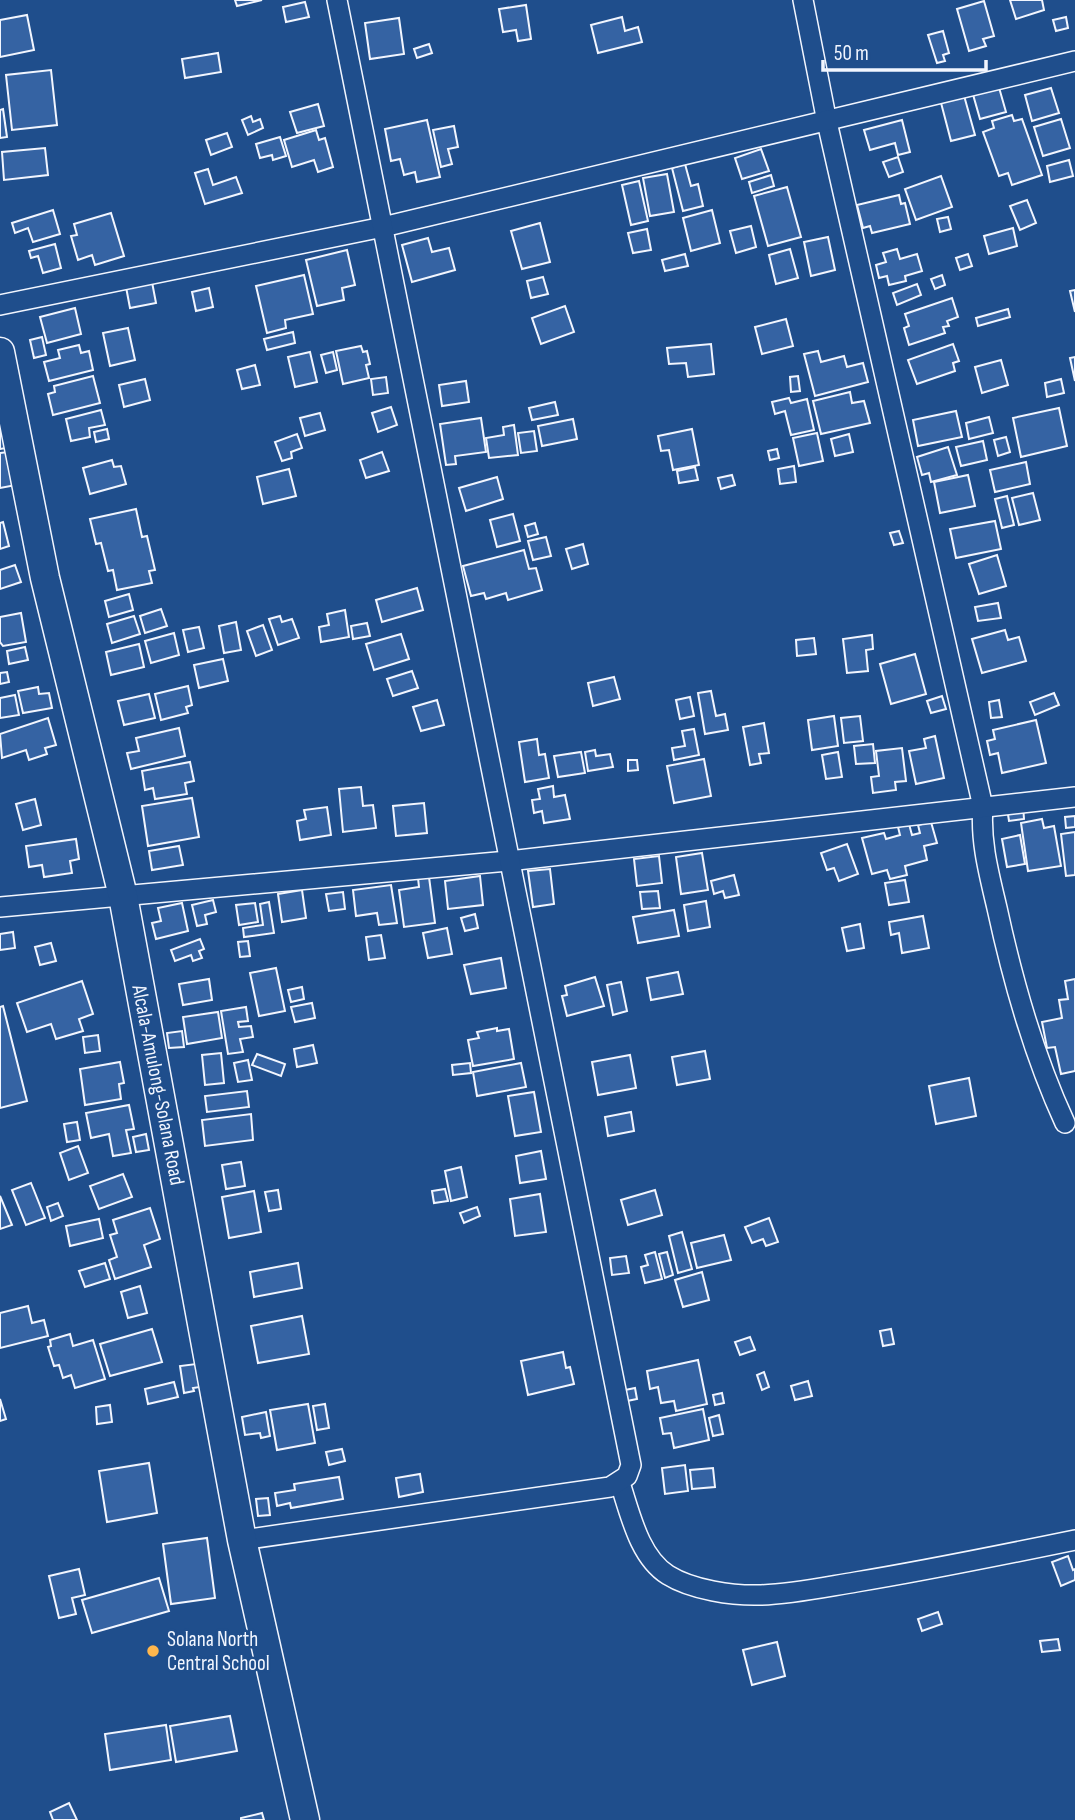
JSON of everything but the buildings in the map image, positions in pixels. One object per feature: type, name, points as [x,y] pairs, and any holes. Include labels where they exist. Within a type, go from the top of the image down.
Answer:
[{"type":"main road","name":"Alcala-Amulong-Solana Road","points":[[0,352],[45,579],[123,896],[242,1540],[305,1820]]},
{"type":"street","points":[[242,1540],[574,1493],[620,1483],[627,1476],[631,1465],[337,0]]},
{"type":"street","points":[[803,0],[827,121],[984,807],[984,849],[1018,998],[1047,1084],[1065,1123]]},
{"type":"street","points":[[0,305],[383,227],[1075,61]]},
{"type":"street","points":[[0,907],[508,861],[1075,797]]},
{"type":"street","points":[[620,1483],[637,1532],[653,1562],[668,1575],[725,1594],[761,1595],[811,1589],[1075,1540]]},
{"type":"place","name":"Solana North Central School","points":[[153,1651]]}]
